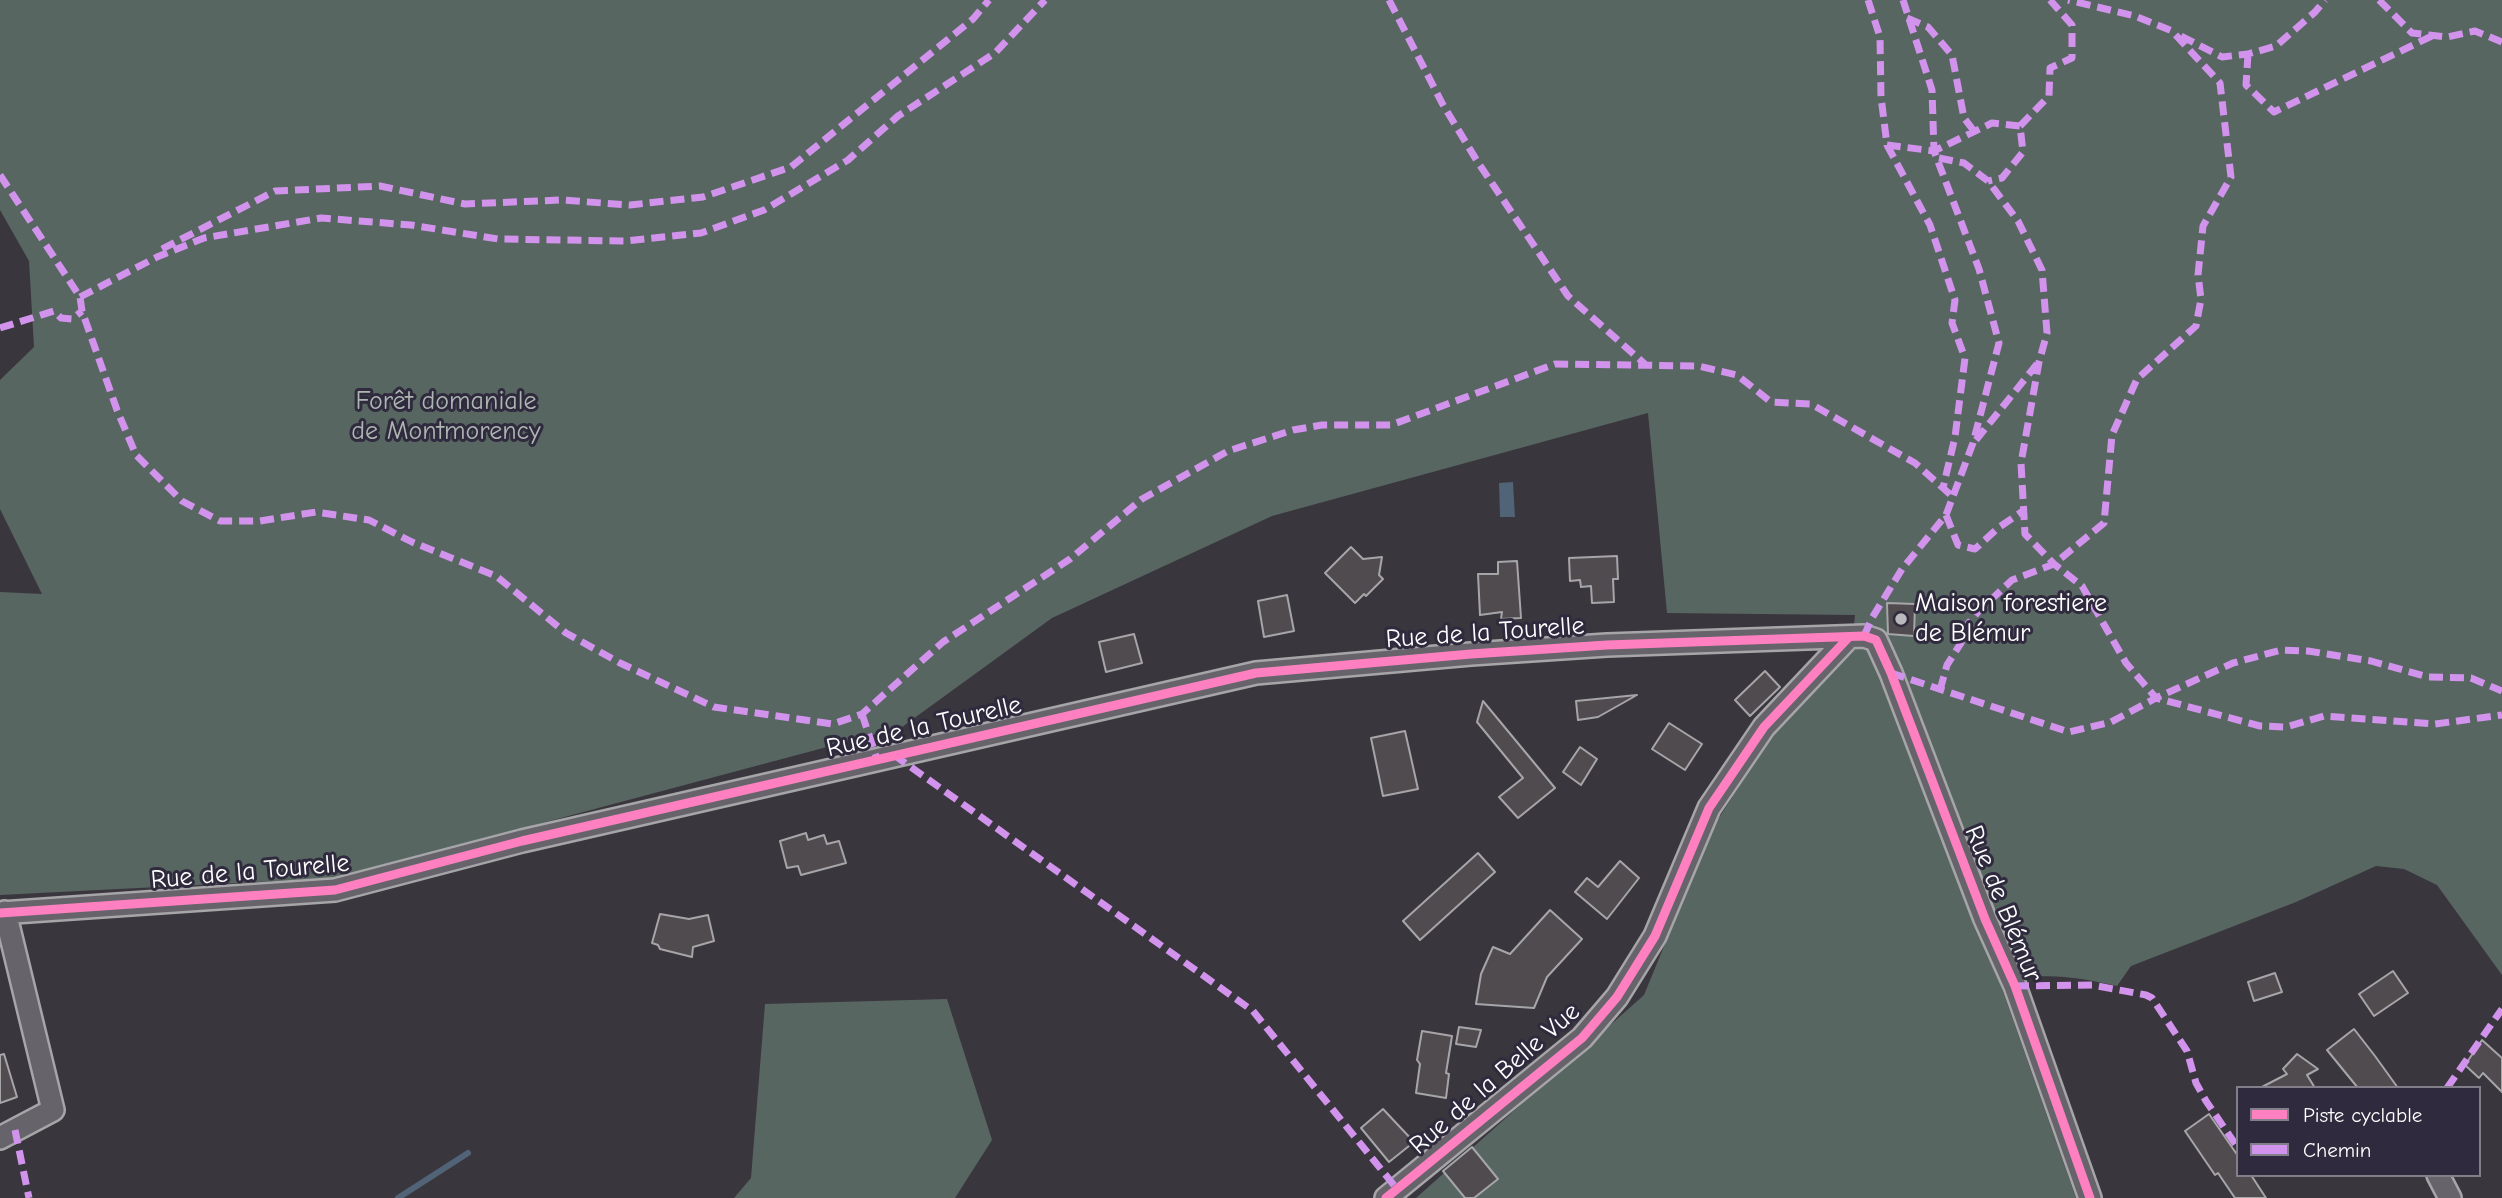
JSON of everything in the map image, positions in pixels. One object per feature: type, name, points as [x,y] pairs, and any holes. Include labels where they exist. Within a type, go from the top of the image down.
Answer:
[{"type":"street","name":"Rue de la Tourelle","points":[[3,913],[335,890],[522,841],[1256,673],[1593,646],[1857,636]]},
{"type":"street","name":"Rue de la Belle Vue","points":[[1387,1198],[1582,1038],[1616,997],[1655,936],[1709,808],[1764,727],[1857,636]]},
{"type":"street","name":"Rue de Blémur","points":[[1857,636],[1876,640],[1891,673],[1985,919],[2015,986],[2090,1198]]},
{"type":"street","points":[[0,1138],[53,1110],[3,913]]},
{"type":"street","points":[[2439,1177],[2450,1198]]},
{"type":"green space","name":"Forêt domaniale de Montmorency","points":[[0,0],[2502,0],[2502,975],[2437,885],[2404,869],[2376,866],[2296,902],[2131,966],[2117,986],[2044,976],[2000,983],[2076,1198],[1416,1198],[1644,995],[1713,827],[1771,737],[1851,652],[1855,615],[1667,613],[1648,413],[1272,516],[1052,618],[902,727],[336,878],[0,895],[0,592],[42,594],[0,509],[0,380],[34,347],[29,261],[0,210]]},
{"type":"green space","points":[[947,999],[992,1140],[955,1198],[734,1198],[751,1178],[765,1004]]},
{"type":"water","points":[[1513,482],[1515,517],[1500,517],[1499,483]]},
{"type":"building","points":[[1351,547],[1363,559],[1382,557],[1379,575],[1383,579],[1355,603],[1325,573]]},
{"type":"building","points":[[1617,556],[1618,579],[1613,579],[1614,602],[1592,603],[1591,586],[1581,587],[1580,580],[1570,581],[1569,558]]},
{"type":"building","points":[[1517,561],[1521,618],[1501,619],[1502,612],[1480,615],[1478,574],[1498,574],[1498,562]]},
{"type":"building","points":[[1287,595],[1294,631],[1264,637],[1258,601]]},
{"type":"building","name":"Maison forestiere de Blémur","points":[[1887,603],[1915,604],[1914,636],[1888,634]]},
{"type":"building","points":[[1134,634],[1142,663],[1106,672],[1099,642]]},
{"type":"building","points":[[1765,671],[1780,687],[1750,716],[1735,700]]},
{"type":"building","points":[[1637,695],[1598,717],[1578,720],[1576,701]]},
{"type":"building","points":[[1483,701],[1555,788],[1518,818],[1499,797],[1523,778],[1477,722]]},
{"type":"building","points":[[1669,723],[1702,744],[1685,770],[1652,749]]},
{"type":"building","points":[[1405,731],[1418,789],[1383,796],[1371,738]]},
{"type":"building","points":[[1580,747],[1597,759],[1581,785],[1563,772]]},
{"type":"building","points":[[806,833],[808,840],[824,835],[827,844],[839,841],[846,863],[801,875],[798,866],[787,868],[780,841]]},
{"type":"building","points":[[1478,853],[1495,872],[1420,940],[1403,921]]},
{"type":"building","points":[[1620,861],[1639,878],[1607,919],[1575,892],[1587,878],[1598,887]]},
{"type":"building","points":[[1550,910],[1582,939],[1547,977],[1534,1008],[1476,1004],[1481,974],[1493,947],[1510,954]]},
{"type":"building","points":[[660,914],[689,919],[708,915],[714,941],[693,947],[692,957],[660,949],[652,943]]},
{"type":"building","points":[[2393,971],[2408,993],[2374,1016],[2359,994]]},
{"type":"building","points":[[2275,973],[2282,992],[2254,1001],[2248,982]]},
{"type":"building","points":[[1459,1027],[1481,1030],[1476,1047],[1456,1044]]},
{"type":"building","points":[[2354,1029],[2397,1086],[2356,1086],[2327,1050]]},
{"type":"building","points":[[1422,1031],[1452,1036],[1446,1073],[1449,1074],[1446,1098],[1416,1093],[1420,1064],[1417,1060]]},
{"type":"building","points":[[2482,1040],[2502,1058],[2502,1092],[2483,1073],[2479,1078],[2465,1065]]},
{"type":"building","points":[[4,1054],[17,1097],[0,1103],[0,1055]]},
{"type":"building","points":[[2297,1054],[2318,1069],[2307,1075],[2314,1086],[2264,1086],[2287,1074],[2283,1069]]},
{"type":"building","points":[[1383,1109],[1414,1142],[1389,1162],[1361,1128]]},
{"type":"building","points":[[2209,1114],[2236,1153],[2236,1177],[2252,1177],[2266,1198],[2235,1198],[2218,1173],[2215,1175],[2185,1131]]},
{"type":"building","points":[[1472,1147],[1498,1179],[1474,1198],[1465,1198],[1443,1171]]},
{"type":"waterway","points":[[398,1198],[468,1153]]},
{"type":"marked path","points":[[162,249],[275,191],[380,186],[465,204],[561,200],[630,205],[703,197],[791,167],[973,19],[989,0]]},
{"type":"marked path","points":[[80,297],[157,257],[204,238],[321,218],[411,225],[498,239],[625,241],[701,233],[764,210],[848,160],[898,116],[995,53],[1045,0]]},
{"type":"marked path","points":[[1389,0],[1442,103],[1477,161],[1568,296],[1646,365]]},
{"type":"marked path","points":[[1868,0],[1880,37],[1881,97],[1887,145],[1934,151],[1992,123],[2020,126],[2023,152],[2002,178],[1988,181]]},
{"type":"marked path","points":[[1864,636],[1902,569],[1946,515],[1973,443],[1999,343],[1979,269],[1934,151],[1932,90],[1903,0]]},
{"type":"marked path","points":[[2020,126],[2049,96],[2050,68],[2072,58],[2072,25],[2050,0]]},
{"type":"marked path","points":[[1940,690],[1947,665],[1961,643],[1966,626],[1978,612],[2012,580],[2054,564],[2104,523],[2112,435],[2137,379],[2196,326],[2201,299],[2198,275],[2203,226],[2231,177],[2220,83],[2172,31],[2135,16],[2068,0]]},
{"type":"marked path","points":[[2181,36],[2222,57],[2248,54],[2276,46],[2325,0]]},
{"type":"marked path","points":[[2379,0],[2412,33],[2447,37],[2475,31],[2502,42]]},
{"type":"marked path","points":[[1907,18],[1928,27],[1952,55],[1964,118],[1974,131]]},
{"type":"marked path","points":[[2248,54],[2246,85],[2274,112],[2432,36]]},
{"type":"marked path","points":[[1887,145],[1930,225],[1955,300],[1952,323],[1965,358],[1955,437],[1943,488]]},
{"type":"marked path","points":[[1939,158],[1964,163],[1988,181],[2018,221],[2042,270],[2047,333],[2039,362],[2021,463],[2025,534],[2054,564],[2082,586],[2126,663],[2156,698],[2260,726],[2286,727],[2324,716],[2435,724],[2502,715]]},
{"type":"marked path","points":[[0,175],[80,297],[82,311],[117,410],[136,455],[182,501],[220,521],[260,521],[316,512],[369,520],[412,542],[496,576],[566,633],[620,663],[714,707],[833,724],[862,714],[943,642],[1070,559],[1142,499],[1228,451],[1293,430],[1322,425],[1391,425],[1555,364],[1698,366],[1737,375],[1771,402],[1811,404],[1915,463],[1952,496]]},
{"type":"marked path","points":[[0,328],[54,311],[61,318],[72,319],[82,311]]},
{"type":"marked path","points":[[1976,440],[2037,364]]},
{"type":"marked path","points":[[1946,515],[1958,545],[1975,549],[1998,528],[2023,511]]},
{"type":"marked path","points":[[1891,673],[2069,732],[2111,722],[2233,663],[2281,650],[2308,651],[2371,661],[2428,677],[2471,678],[2502,691]]},
{"type":"marked path","points":[[862,714],[877,759]]},
{"type":"marked path","points":[[894,755],[1253,1011],[1397,1189]]},
{"type":"marked path","points":[[2015,986],[2092,985],[2152,998],[2187,1051],[2196,1083],[2206,1101],[2236,1145]]},
{"type":"marked path","points":[[2448,1086],[2502,1009]]},
{"type":"marked path","points":[[15,1130],[29,1198]]},
{"type":"cycle path","points":[[0,913],[335,890],[522,841],[1256,673],[1607,645],[1864,636],[1876,640],[1891,673],[1985,919],[2015,986],[2090,1198]]},
{"type":"cycle path","points":[[1386,1198],[1582,1038],[1617,997],[1655,936],[1709,808],[1764,727],[1849,637]]},
{"type":"place","name":"Maison forestiere de Blémur","points":[[1901,619]]}]
